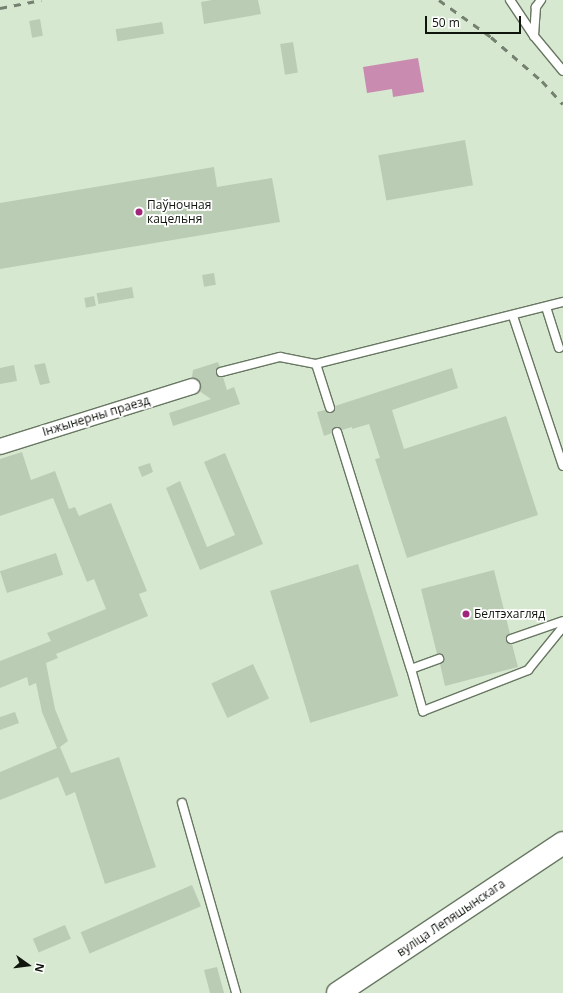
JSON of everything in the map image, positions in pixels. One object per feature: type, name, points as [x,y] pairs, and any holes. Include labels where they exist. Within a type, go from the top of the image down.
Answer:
[{"type":"main road","name":"вуліца Лепяшынскага","points":[[338,993],[563,843]]},
{"type":"street","name":"Інжынерны праезд","points":[[0,446],[192,386]]},
{"type":"lane","points":[[510,0],[534,36],[563,71]]},
{"type":"lane","points":[[534,36],[536,7],[541,0]]},
{"type":"lane","points":[[221,372],[280,357],[316,364],[513,316],[563,302]]},
{"type":"lane","points":[[546,307],[559,348]]},
{"type":"lane","points":[[513,316],[563,466]]},
{"type":"lane","points":[[316,364],[330,408]]},
{"type":"lane","points":[[337,432],[411,669],[422,711],[528,670],[563,627]]},
{"type":"lane","points":[[511,639],[563,621]]},
{"type":"lane","points":[[411,669],[439,659]]},
{"type":"lane","points":[[182,803],[236,993]]},
{"type":"shaded area","points":[[418,58],[424,92],[393,97],[392,89],[367,93],[363,67]]},
{"type":"building","points":[[212,0],[258,0],[261,14],[204,24],[201,2]]},
{"type":"building","points":[[40,19],[43,36],[32,38],[29,21]]},
{"type":"building","points":[[162,22],[164,34],[117,41],[116,29]]},
{"type":"building","points":[[293,42],[298,73],[285,75],[280,44]]},
{"type":"building","points":[[465,140],[473,185],[386,201],[378,155]]},
{"type":"building","name":"Паўночная кацельня","points":[[214,167],[217,187],[272,178],[280,222],[0,269],[0,203]]},
{"type":"building","points":[[214,273],[216,285],[204,287],[202,275]]},
{"type":"building","points":[[132,287],[134,298],[98,304],[97,293]]},
{"type":"building","points":[[94,296],[96,306],[86,308],[84,298]]},
{"type":"building","points":[[218,362],[220,367],[216,374],[223,377],[227,390],[234,387],[240,404],[173,426],[169,413],[211,399],[199,391],[200,383],[192,377],[193,370]]},
{"type":"building","points":[[45,363],[50,383],[40,385],[34,365]]},
{"type":"building","points":[[14,365],[17,381],[0,384],[0,368]]},
{"type":"building","points":[[452,368],[458,388],[392,410],[404,449],[506,416],[538,515],[407,558],[375,459],[380,458],[369,424],[342,430],[336,427],[332,433],[324,436],[317,412],[325,410],[332,413],[335,406]]},
{"type":"building","points":[[22,452],[31,480],[55,471],[69,509],[75,507],[79,516],[111,503],[147,591],[139,594],[148,616],[56,654],[58,658],[46,663],[55,709],[68,741],[60,747],[71,773],[119,757],[156,867],[105,884],[75,792],[66,796],[58,777],[0,800],[0,772],[57,748],[42,712],[36,683],[29,686],[27,677],[0,688],[0,661],[51,641],[47,633],[106,609],[94,579],[87,582],[53,498],[0,516],[0,459]]},
{"type":"building","points":[[225,453],[263,544],[200,570],[166,488],[180,481],[207,547],[235,535],[204,462]]},
{"type":"building","points":[[150,463],[153,472],[142,477],[138,467]]},
{"type":"building","points":[[56,553],[63,575],[7,593],[0,571]]},
{"type":"building","points":[[358,564],[398,696],[310,723],[270,591]]},
{"type":"building","name":"Белтэхагляд","points":[[494,570],[510,634],[506,640],[512,644],[518,667],[445,686],[440,664],[444,658],[437,654],[421,589]]},
{"type":"building","points":[[253,664],[269,698],[227,718],[211,683]]},
{"type":"building","points":[[15,712],[19,723],[0,730],[0,717]]},
{"type":"building","points":[[192,885],[201,906],[90,953],[81,932]]},
{"type":"building","points":[[65,925],[71,939],[39,952],[33,939]]},
{"type":"building","points":[[217,967],[224,993],[210,993],[204,970]]},
{"type":"railway","points":[[0,8],[41,0]]},
{"type":"railway","points":[[439,0],[491,37],[542,81],[563,104]]},
{"type":"place","name":"Паўночная кацельня","points":[[139,212]]},
{"type":"place","name":"Белтэхагляд","points":[[466,614]]}]
